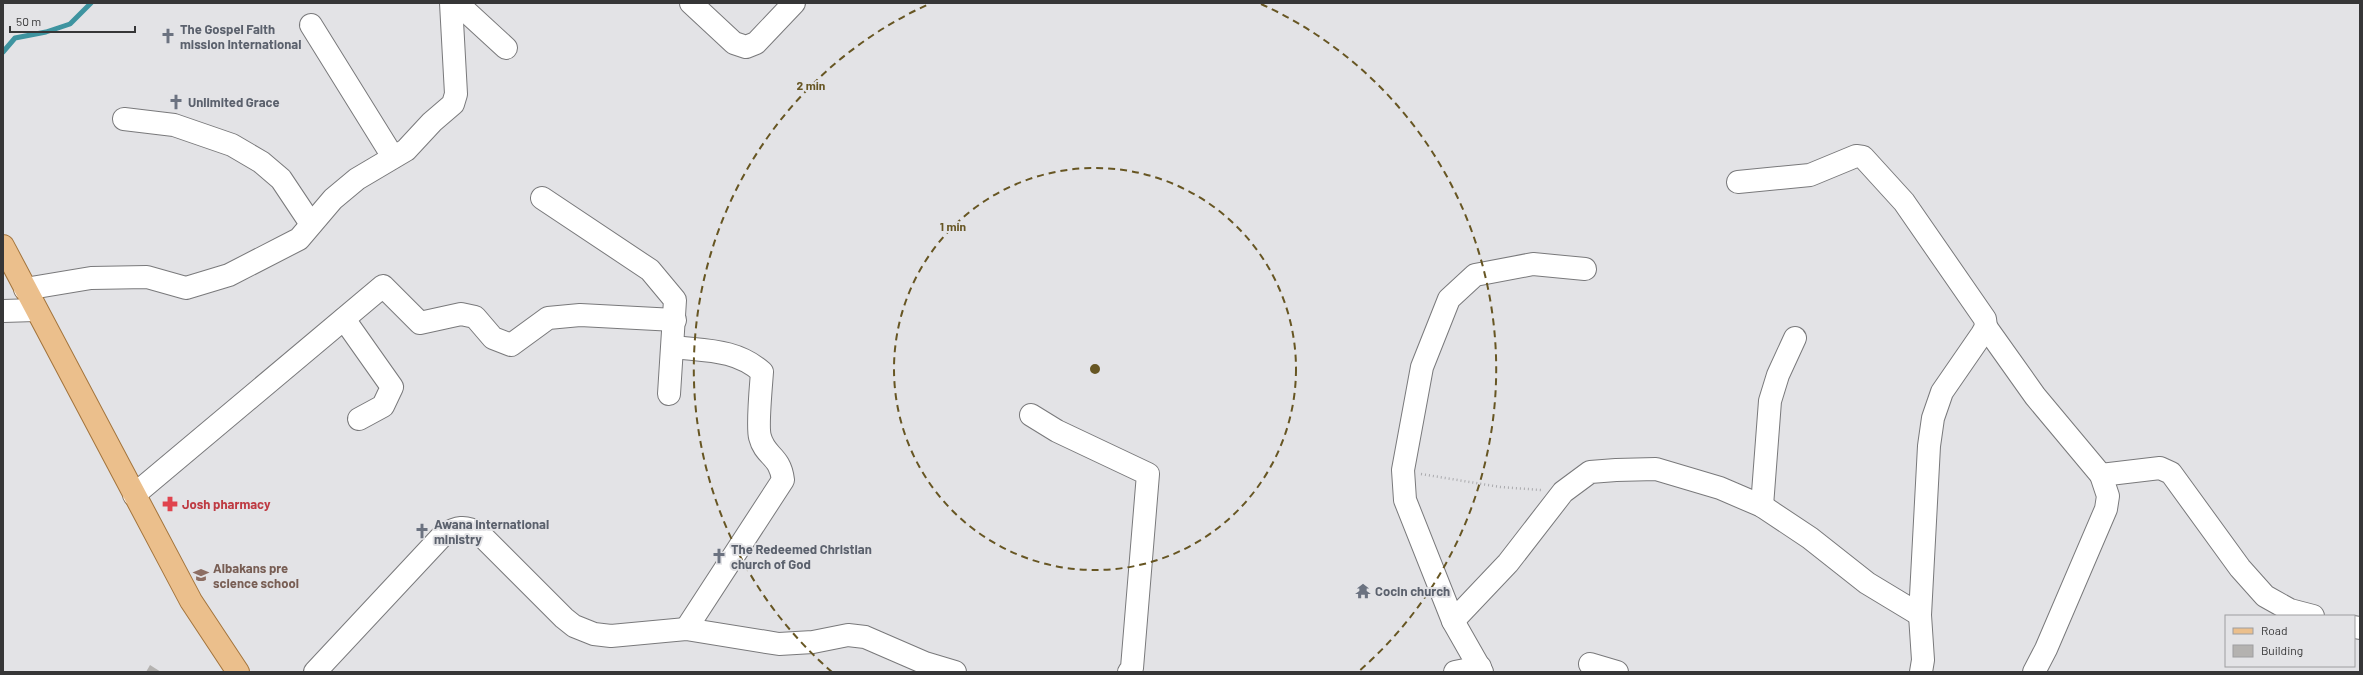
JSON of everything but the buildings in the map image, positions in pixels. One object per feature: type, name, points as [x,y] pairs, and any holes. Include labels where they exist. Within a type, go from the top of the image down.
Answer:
[{"type":"main road","points":[[3,246],[35,310],[191,601],[238,672]]},
{"type":"street","points":[[25,289],[91,278],[147,277],[186,288],[236,271],[299,239],[333,199],[357,179],[406,150],[432,122],[453,104],[456,94],[451,3]]},
{"type":"street","points":[[456,3],[506,48]]},
{"type":"street","points":[[691,3],[734,43],[746,47],[756,43],[794,3]]},
{"type":"street","points":[[311,25],[393,157]]},
{"type":"street","points":[[124,119],[174,124],[232,145],[261,162],[281,179],[311,224]]},
{"type":"street","points":[[1738,182],[1810,176],[1856,156],[1863,157],[1904,202],[1985,319],[1986,327],[2035,396],[2101,475],[2108,496],[2106,510],[2034,672]]},
{"type":"street","points":[[542,198],[650,270],[675,300],[675,320],[669,394]]},
{"type":"street","points":[[1455,672],[1481,670],[1453,621],[1405,500],[1403,470],[1422,367],[1449,299],[1475,275],[1534,264],[1585,269]]},
{"type":"street","points":[[134,495],[383,286],[420,323],[461,314],[475,317],[493,338],[511,345],[548,318],[580,315],[675,320]]},
{"type":"street","points":[[3,311],[35,310]]},
{"type":"street","points":[[344,319],[392,387],[384,406],[359,419]]},
{"type":"street","points":[[1921,672],[1923,660],[1920,615],[1929,446],[1933,418],[1942,392],[1986,327]]},
{"type":"street","points":[[1762,506],[1770,401],[1778,375],[1795,338]]},
{"type":"street","points":[[673,347],[738,356],[750,361],[762,372],[760,437],[766,450],[778,460],[783,480],[686,629]]},
{"type":"street","points":[[1031,415],[1057,431],[1148,474],[1132,668],[1129,672]]},
{"type":"street","points":[[2101,475],[2160,468],[2171,473],[2240,568],[2264,596],[2290,610],[2309,615]]},
{"type":"street","points":[[1453,621],[1508,563],[1563,492],[1590,472],[1656,469],[1720,488],[1762,506],[1810,538],[1867,584],[1920,615]]},
{"type":"street","points":[[315,672],[444,535],[456,528],[469,527],[479,533],[564,618],[574,626],[594,634],[611,636],[686,629],[779,644],[813,642],[848,635],[865,636],[925,663],[955,672]]},
{"type":"street","points":[[1590,664],[1617,672]]},
{"type":"path","points":[[1403,470],[1445,480],[1500,487],[1563,492]]},
{"type":"waterway","points":[[3,52],[15,38],[46,32],[70,24],[91,3]]},
{"type":"place","name":"The Gospel Faith mission International","points":[[168,36]]},
{"type":"place","name":"Unlimited Grace","points":[[176,102]]},
{"type":"place","name":"Josh pharmacy","points":[[170,504]]},
{"type":"place","name":"Awana international ministry","points":[[422,531]]},
{"type":"place","name":"The Redeemed Christian church of God","points":[[719,556]]},
{"type":"place","name":"Albakans pre science school","points":[[201,575]]},
{"type":"place","name":"Cocin church","points":[[1363,591]]}]
